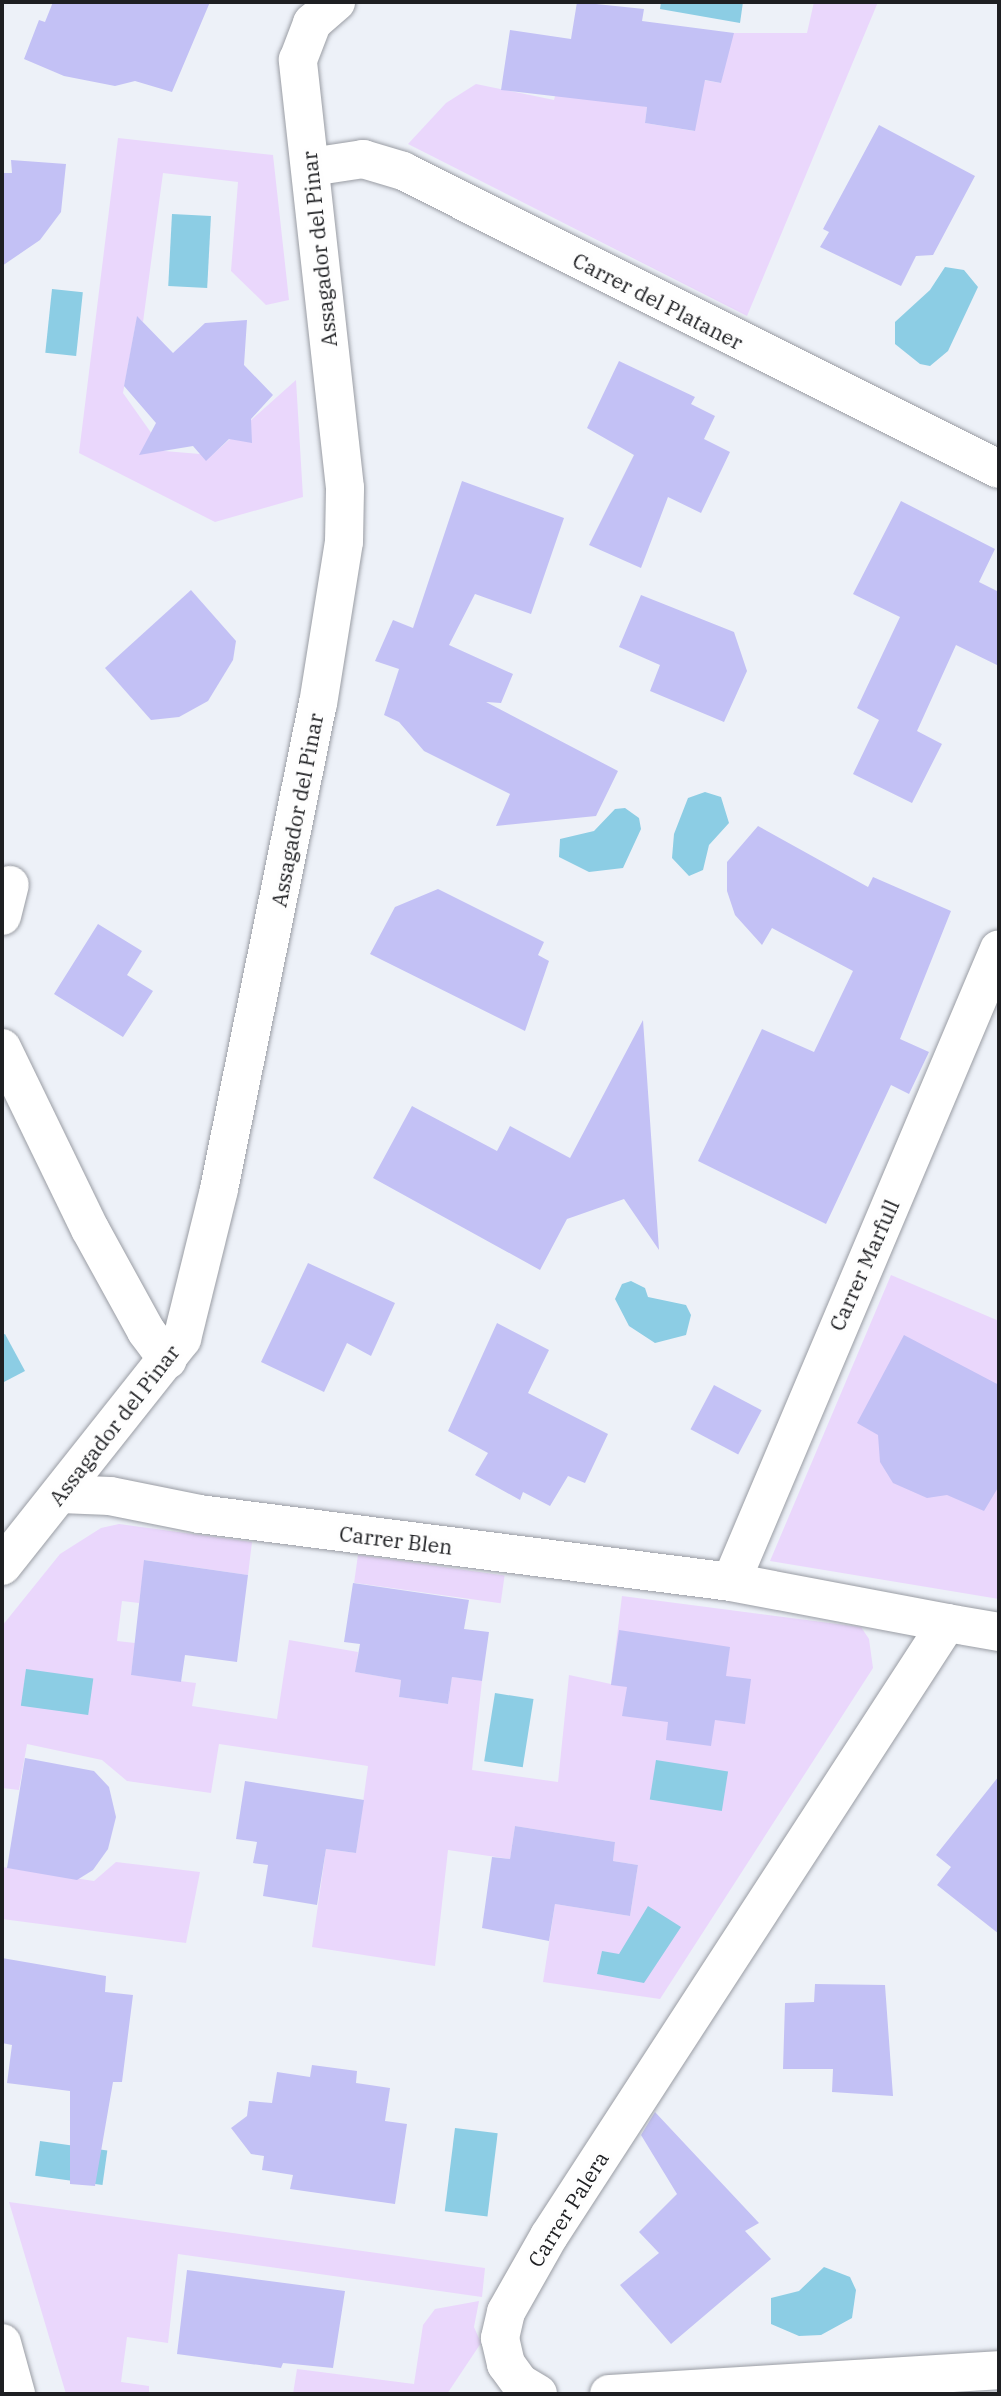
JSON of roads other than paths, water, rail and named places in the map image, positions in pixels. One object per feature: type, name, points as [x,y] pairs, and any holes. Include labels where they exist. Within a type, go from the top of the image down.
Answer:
[{"type":"street","name":"Assagador del Pinar","points":[[2,1566],[182,1339],[219,1189],[318,704],[344,542],[345,488],[298,60],[312,23],[337,2]]},
{"type":"street","name":"Carrer del Plataner","points":[[311,167],[363,159],[402,171],[999,469]]},
{"type":"street","name":"Carrer Marfull","points":[[731,1583],[999,949]]},
{"type":"street","points":[[2,1048],[90,1229],[146,1331],[168,1360]]},
{"type":"street","name":"Carrer Blen","points":[[61,1494],[110,1496],[199,1514],[731,1583],[999,1632]]},
{"type":"street","name":"Carrer Palera","points":[[538,2394],[520,2383],[506,2364],[500,2338],[506,2312],[549,2236],[947,1623]]},
{"type":"street","points":[[2,2343],[16,2394]]},
{"type":"street","points":[[609,2394],[999,2370]]},
{"type":"water","points":[[661,2],[743,2],[740,23],[660,9]]},
{"type":"water","points":[[172,214],[211,216],[207,288],[168,286]]},
{"type":"water","points":[[945,267],[964,270],[978,287],[948,351],[930,366],[920,364],[895,344],[895,322],[930,290]]},
{"type":"water","points":[[52,289],[83,292],[76,356],[45,353]]},
{"type":"water","points":[[705,792],[721,797],[729,823],[709,845],[703,870],[689,876],[672,858],[674,834],[688,798]]},
{"type":"water","points":[[625,808],[639,818],[641,829],[623,868],[589,872],[559,857],[560,839],[594,831],[615,809]]},
{"type":"water","points":[[631,1281],[645,1288],[648,1297],[686,1305],[691,1315],[686,1335],[655,1343],[629,1326],[615,1299],[622,1284]]},
{"type":"water","points":[[5,1334],[25,1371],[2,1383],[2,1335]]},
{"type":"water","points":[[26,1669],[93,1678],[88,1715],[21,1706]]},
{"type":"water","points":[[495,1693],[534,1699],[523,1767],[484,1761]]},
{"type":"water","points":[[656,1760],[728,1771],[722,1811],[650,1800]]},
{"type":"water","points":[[648,1906],[681,1927],[644,1983],[597,1974],[602,1951],[619,1954]]},
{"type":"water","points":[[455,2128],[498,2133],[487,2217],[445,2211]]},
{"type":"water","points":[[40,2141],[107,2150],[102,2185],[35,2176]]},
{"type":"water","points":[[824,2267],[850,2277],[856,2290],[852,2318],[821,2335],[799,2336],[771,2324],[771,2298],[799,2291]]}]
